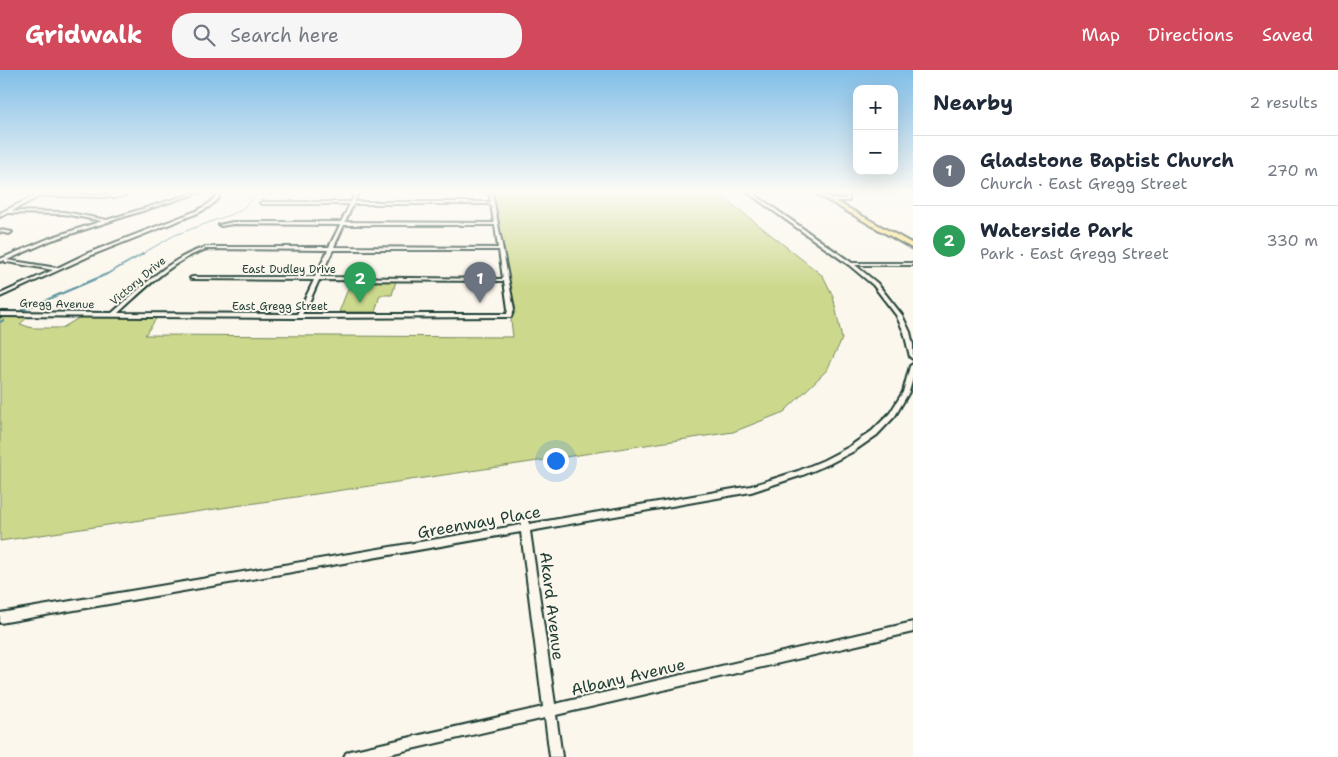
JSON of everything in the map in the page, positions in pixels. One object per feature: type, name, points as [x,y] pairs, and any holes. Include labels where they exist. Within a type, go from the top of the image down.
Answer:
[{"type":"main road","points":[[873,224],[913,247]]},
{"type":"street","points":[[2,260],[46,241],[97,224]]},
{"type":"street","points":[[0,296],[57,269],[167,224]]},
{"type":"street","points":[[221,225],[227,224]]},
{"type":"street","points":[[298,316],[304,307],[342,224]]},
{"type":"street","points":[[496,224],[506,280]]},
{"type":"street","points":[[794,224],[851,264],[875,284],[895,309],[907,332],[913,357]]},
{"type":"street","points":[[0,233],[9,233]]},
{"type":"street","points":[[904,242],[913,243]]},
{"type":"street","points":[[331,248],[501,249]]},
{"type":"street","name":"Victory Drive","points":[[113,315],[167,268],[203,249],[331,248]]},
{"type":"street","points":[[2,260],[57,269]]},
{"type":"street","points":[[851,264],[913,264]]},
{"type":"street","name":"East Dudley Drive","points":[[192,278],[506,280]]},
{"type":"street","name":"East Gregg Street","points":[[113,315],[506,316],[511,312],[506,280]]},
{"type":"street","name":"Gregg Avenue","points":[[0,314],[113,315]]},
{"type":"street","name":"Greenway Place","points":[[0,618],[525,524],[720,496],[786,479],[817,468],[851,449],[888,418],[906,391],[913,366]]},
{"type":"street","name":"Akard Avenue","points":[[525,524],[556,757]]},
{"type":"street","name":"Albany Avenue","points":[[350,757],[913,627]]},
{"type":"green space","points":[[498,224],[757,224],[823,276],[833,296],[842,339],[827,370],[784,412],[733,432],[0,541],[0,315],[29,316],[20,324],[32,328],[62,328],[82,316],[158,316],[145,335],[513,337],[511,321],[513,307]]},
{"type":"green space","points":[[351,281],[396,281],[392,295],[380,295],[375,312],[339,312]]},
{"type":"waterway","points":[[140,255],[175,235],[205,224]]},
{"type":"waterway","points":[[23,310],[107,274],[143,254]]},
{"type":"waterway","points":[[0,322],[4,320]]},
{"type":"place","name":"Waterside Park","points":[[360,303]]},
{"type":"place","name":"Gladstone Baptist Church","points":[[480,303]]}]
